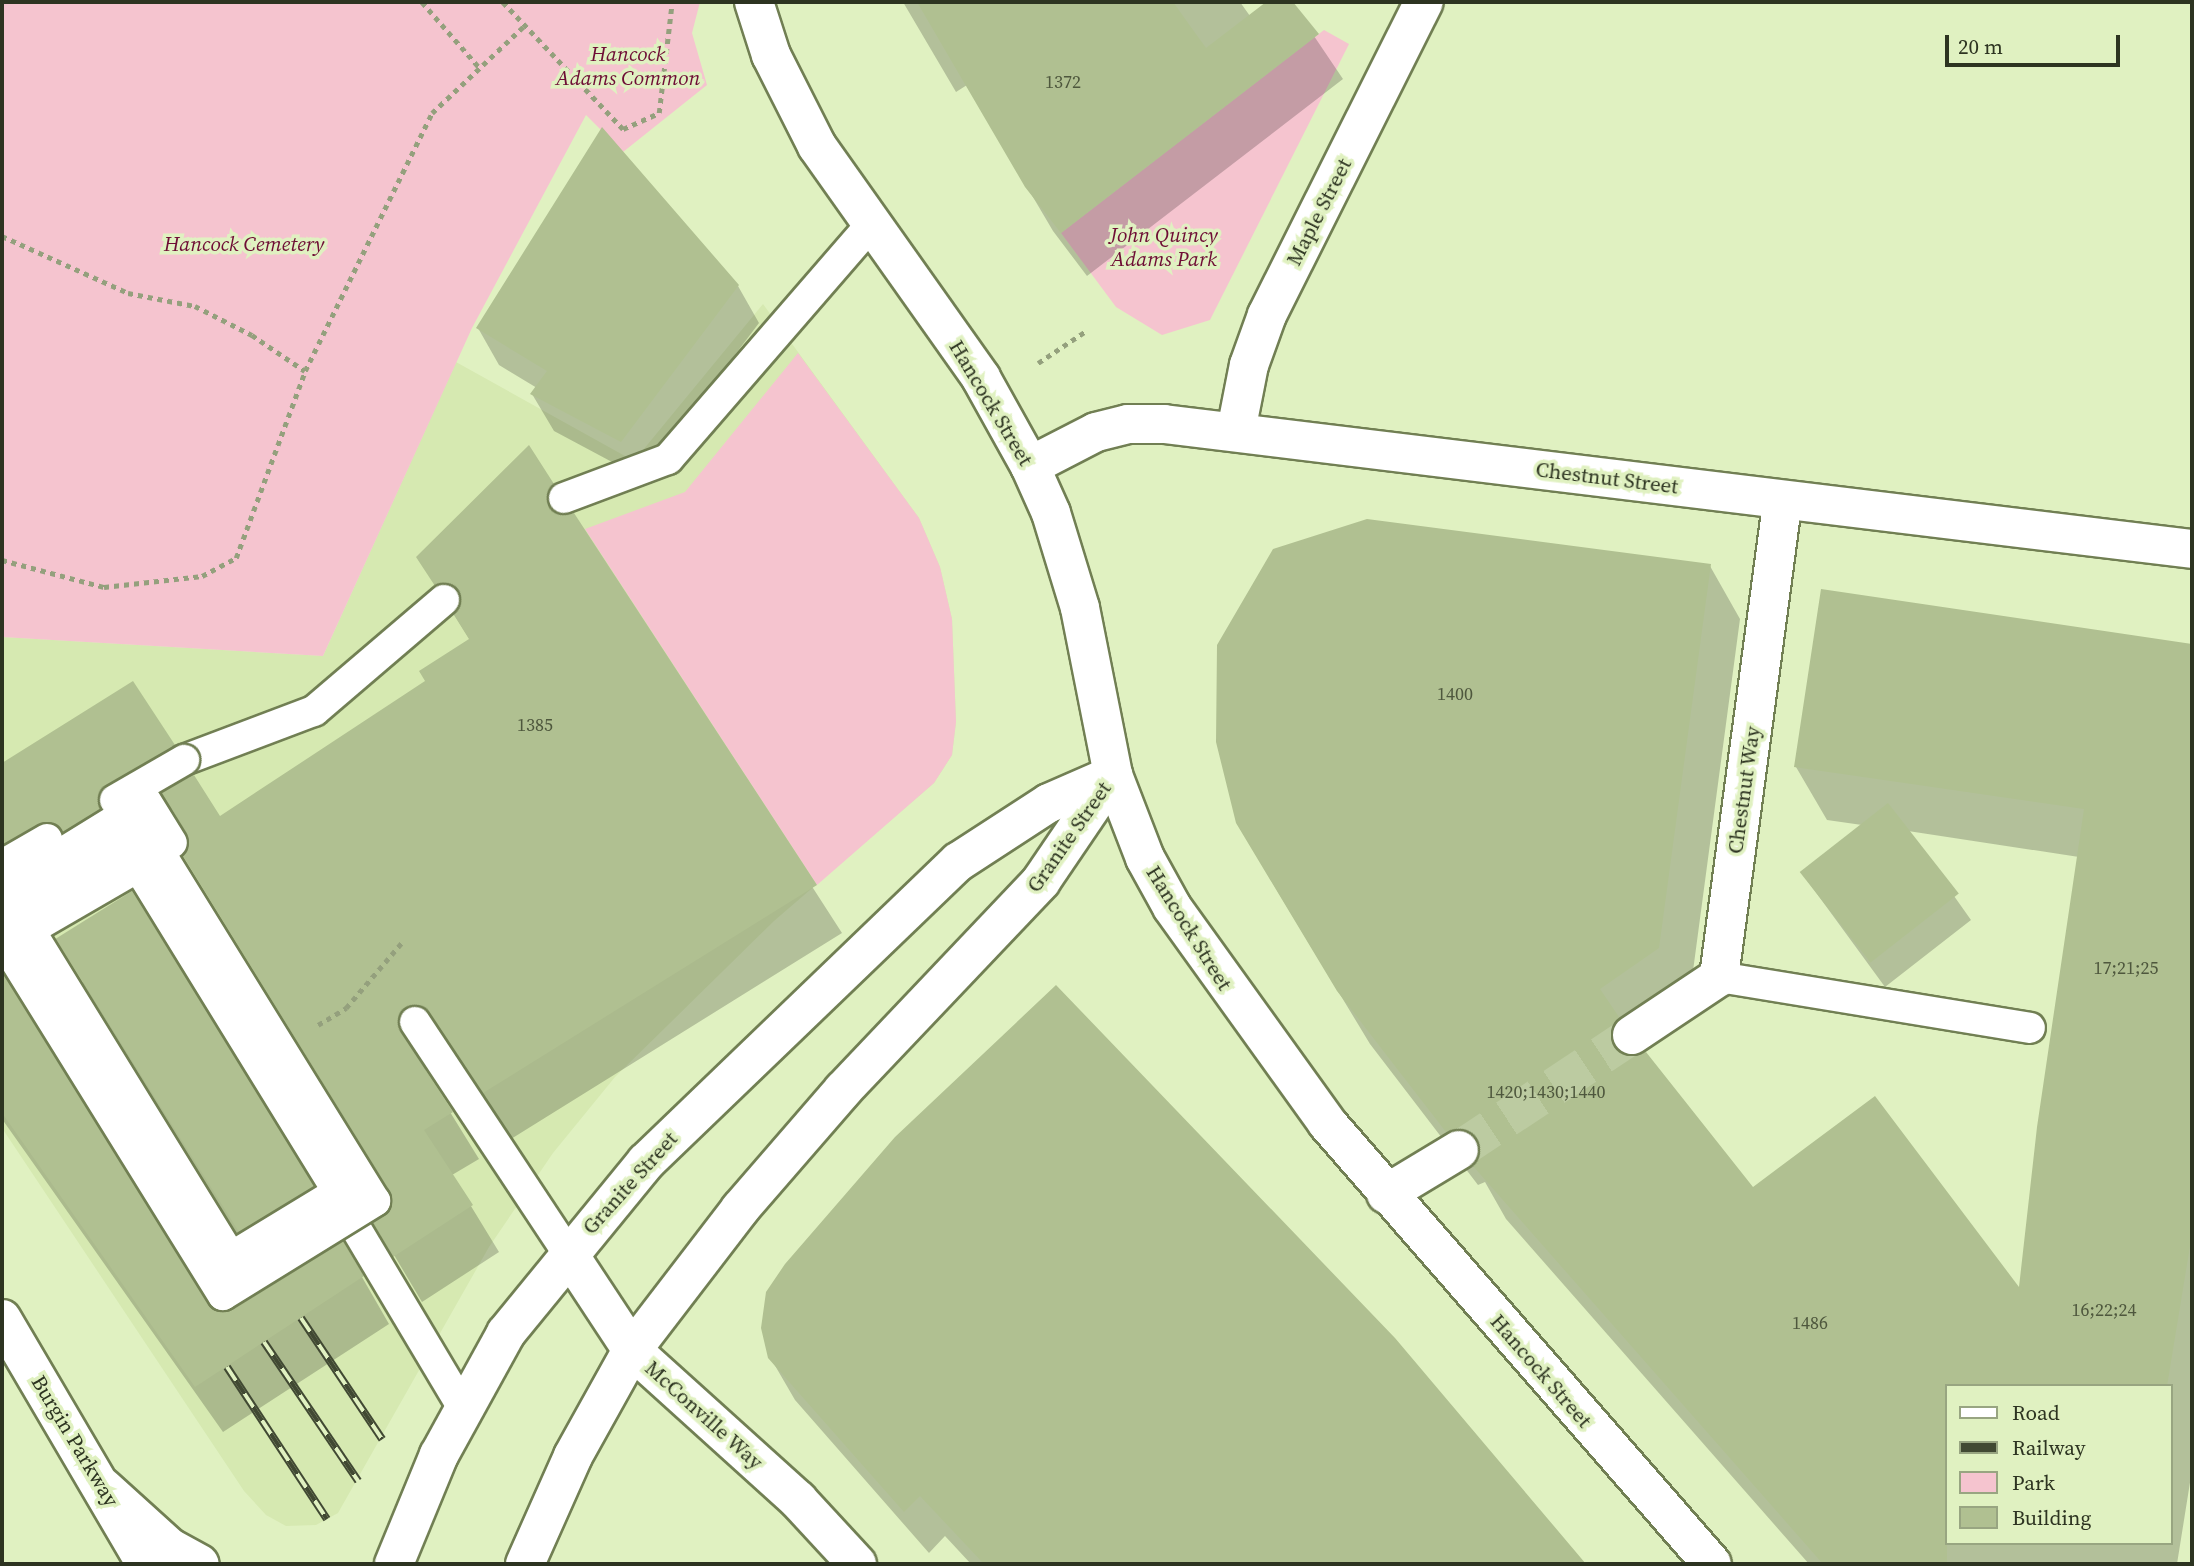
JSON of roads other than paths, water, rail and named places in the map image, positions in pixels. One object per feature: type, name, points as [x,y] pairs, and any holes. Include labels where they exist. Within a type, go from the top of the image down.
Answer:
[{"type":"main road","name":"Hancock Street","points":[[754,2],[771,55],[817,146],[981,378],[1030,466],[1051,513],[1080,608],[1113,775],[1145,858],[1192,940],[1283,1068],[1386,1194],[1712,1564]]},
{"type":"main road","name":"Maple Street","points":[[1236,431],[1249,365],[1267,315],[1424,2]]},
{"type":"main road","name":"Chestnut Street","points":[[1030,466],[1096,432],[1128,424],[1236,431],[2192,549]]},
{"type":"main road","name":"Chestnut Way","points":[[1719,976],[1783,500]]},
{"type":"main road","name":"Granite Street","points":[[394,1564],[408,1524],[463,1408],[506,1333],[568,1253],[646,1162],[908,906],[1002,831],[1049,803],[1113,775]]},
{"type":"main road","name":"Granite Street","points":[[526,1564],[572,1456],[632,1350],[740,1209],[835,1100],[1041,881],[1113,775]]},
{"type":"main road","points":[[1632,1035],[1719,976]]},
{"type":"main road","points":[[1386,1194],[1459,1150]]},
{"type":"main road","name":"McConville Way","points":[[568,1253],[632,1350],[799,1500],[856,1564]]},
{"type":"main road","name":"Burgin Parkway","points":[[2,1319],[104,1488],[146,1564]]},
{"type":"main road","points":[[104,1488],[126,1564]]},
{"type":"main road","points":[[104,1488],[169,1547],[200,1564]]},
{"type":"main road","points":[[367,1564],[387,1550],[408,1524]]},
{"type":"lane","points":[[564,498],[668,458],[871,225]]},
{"type":"lane","points":[[2,865],[184,760],[314,711],[444,600]]},
{"type":"lane","points":[[2,890],[146,801],[396,1204],[220,1313],[6,978]]},
{"type":"lane","points":[[97,810],[379,1266],[463,1408]]},
{"type":"lane","points":[[2,901],[145,812],[388,1205],[221,1308],[2,954]]},
{"type":"lane","points":[[2,939],[223,1295],[375,1201],[145,828],[3,914],[228,1278],[358,1197],[141,846],[23,919],[232,1257],[338,1192],[138,867],[38,925]]},
{"type":"lane","points":[[1719,976],[2030,1028]]},
{"type":"lane","points":[[415,1022],[568,1253]]},
{"type":"tunnel","points":[[1459,1150],[1632,1035]]},
{"type":"railway","points":[[301,1318],[382,1439]]},
{"type":"railway","points":[[264,1342],[358,1481]]},
{"type":"railway","points":[[227,1367],[327,1519]]},
{"type":"park label","name":"Hancock Adams Common","points":[[628,66]]},
{"type":"park label","name":"Hancock Cemetery","points":[[244,244]]},
{"type":"park label","name":"John Quincy Adams Park","points":[[1164,247]]}]
